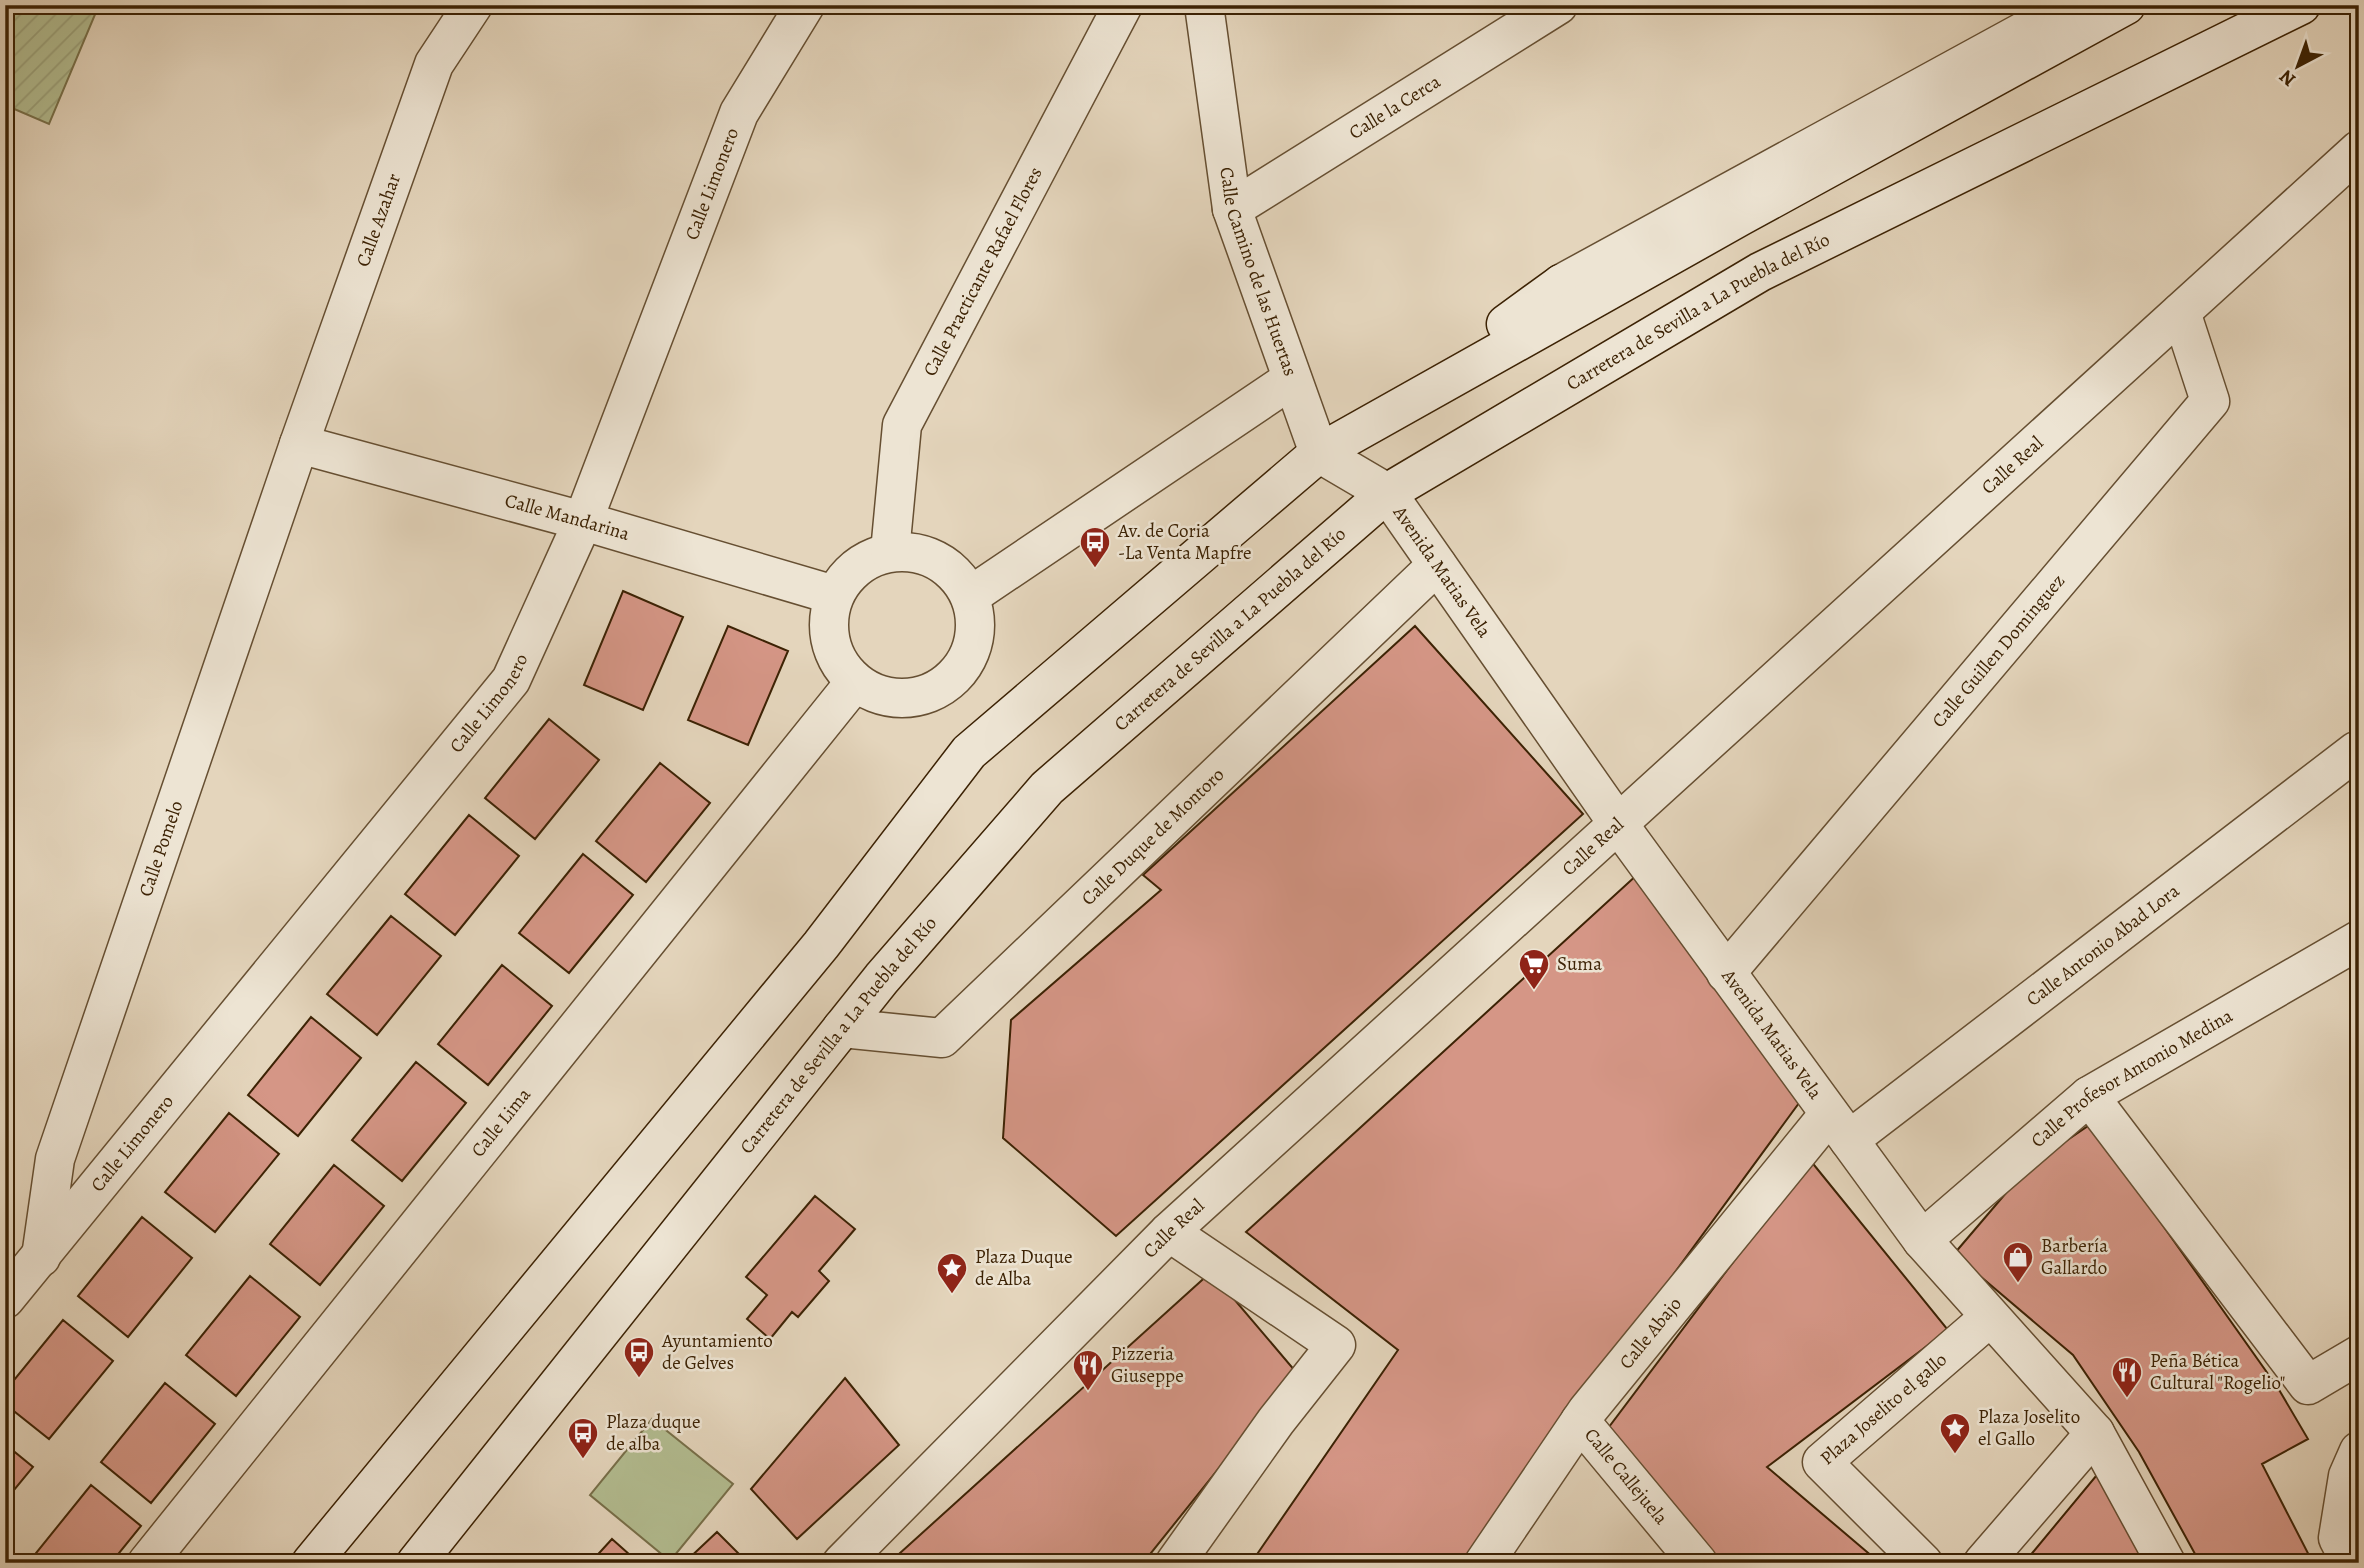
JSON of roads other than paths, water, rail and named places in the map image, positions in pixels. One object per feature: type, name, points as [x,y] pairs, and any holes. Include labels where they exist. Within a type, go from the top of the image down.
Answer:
[{"type":"street","name":"Calle Azahar","points":[[299,444],[434,64],[473,5]]},
{"type":"street","name":"Calle Limonero","points":[[5,1299],[512,680],[583,521],[739,113],[805,5]]},
{"type":"street","name":"Calle Practicante Rafael Flores","points":[[890,552],[902,425],[1122,5]]},
{"type":"street","name":"Calle Camino de las Huertas","points":[[1205,5],[1232,209],[1319,453]]},
{"type":"street","name":"Calle la Cerca","points":[[1232,209],[1558,5]]},
{"type":"street","points":[[1358,431],[1561,284],[2072,5]]},
{"type":"street","points":[[311,1563],[821,945],[969,752],[1319,453],[1741,216],[2126,5]]},
{"type":"street","name":"Carretera de Sevilla a La Puebla del Río","points":[[415,1563],[882,978],[1047,789],[1387,493],[1760,272],[2301,5]]},
{"type":"street","name":"Calle Real","points":[[842,1563],[1169,1232],[2359,150]]},
{"type":"street","name":"Calle Guillen Dominguez","points":[[1726,973],[2210,401],[2181,312]]},
{"type":"street","points":[[970,596],[1292,379]]},
{"type":"street","name":"Calle Mandarina","points":[[299,444],[583,521],[834,595]]},
{"type":"street","name":"Calle Pomelo","points":[[41,1257],[55,1159],[299,444]]},
{"type":"street","points":[[1319,453],[1387,493]]},
{"type":"street","name":"Avenida Matias Vela","points":[[1387,493],[1619,825],[1922,1240],[2095,1433],[2166,1563]]},
{"type":"street","points":[[890,552],[915,552],[938,560],[957,576],[970,596],[975,620],[973,644],[963,667],[946,684],[925,695],[901,698],[877,694],[855,682],[840,664],[831,642],[828,618],[834,595],[848,575],[867,559],[890,552]]},
{"type":"street","name":"Calle Duque de Montoro","points":[[842,1028],[942,1038],[1437,565]]},
{"type":"street","name":"Calle Lima","points":[[146,1563],[855,682]]},
{"type":"street","name":"Calle Antonio Abad Lora","points":[[1839,1127],[2356,751]]},
{"type":"street","name":"Calle Profesor Antonio Medina","points":[[1922,1240],[2089,1096],[2359,940]]},
{"type":"street","points":[[2089,1096],[2308,1385],[2359,1355]]},
{"type":"street","name":"Calle Abajo","points":[[1484,1563],[1580,1421],[1839,1127]]},
{"type":"street","points":[[1169,1232],[1336,1345],[1276,1421],[1175,1563]]},
{"type":"street","name":"Plaza Joselito el gallo","points":[[1923,1563],[1822,1462],[1990,1317]]},
{"type":"street","name":"Calle Callejuela","points":[[1580,1421],[1698,1563]]},
{"type":"street","points":[[1983,1563],[2095,1433]]},
{"type":"street","points":[[2351,1563],[2338,1538],[2348,1476],[2359,1451]]},
{"type":"place","name":"Av. de Coria -La Venta Mapfre","points":[[1095,569]]},
{"type":"place","name":"Suma","points":[[1534,991]]},
{"type":"place","name":"Barbería Gallardo","points":[[2018,1284]]},
{"type":"place","name":"Plaza Duque de Alba","points":[[952,1295]]},
{"type":"place","name":"Ayuntamiento de Gelves","points":[[639,1379]]},
{"type":"place","name":"Pizzeria Giuseppe","points":[[1088,1392]]},
{"type":"place","name":"Peña Bética Cultural \"Rogelio\"","points":[[2127,1399]]},
{"type":"place","name":"Plaza Joselito el Gallo","points":[[1955,1455]]},
{"type":"place","name":"Plaza duque de alba","points":[[583,1460]]}]
